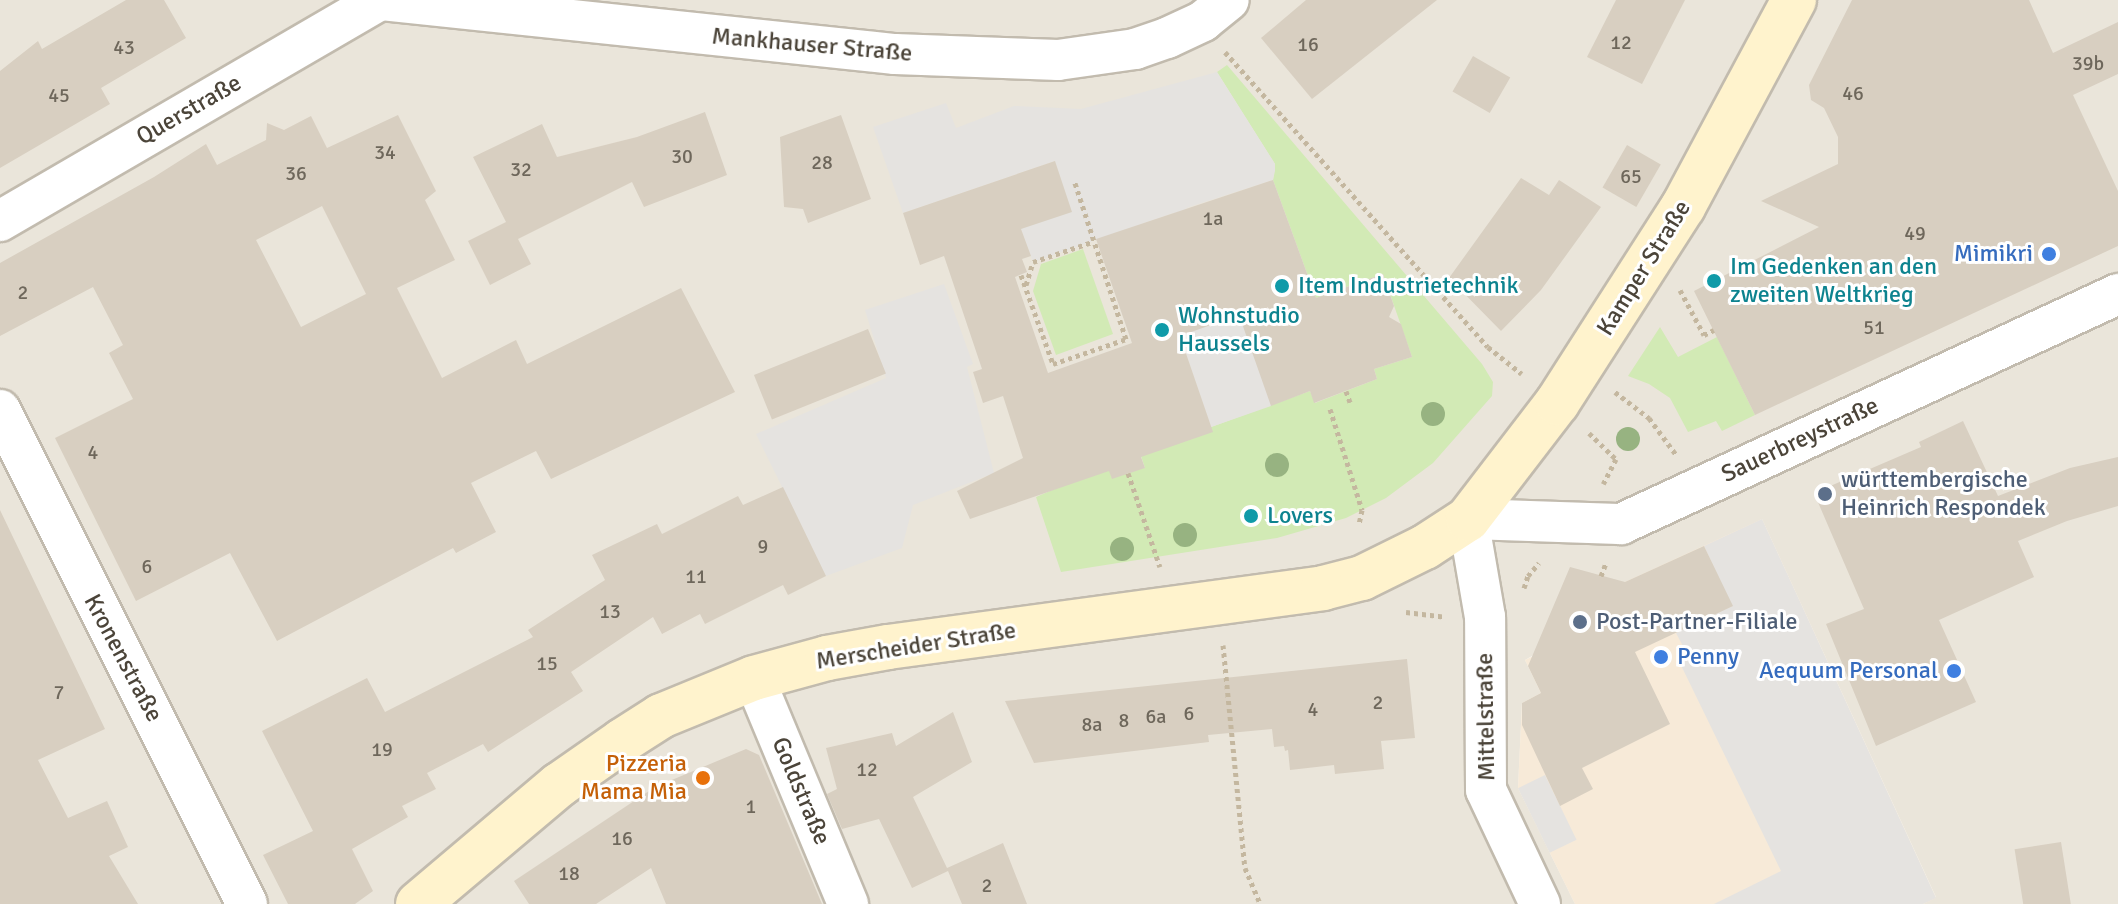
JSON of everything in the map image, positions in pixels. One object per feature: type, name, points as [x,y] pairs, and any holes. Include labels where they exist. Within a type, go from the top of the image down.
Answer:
[{"type":"main road","name":"Kamper Straße","points":[[1468,519],[1549,414],[1632,289],[1683,207],[1794,0]]},
{"type":"main road","name":"Merscheider Straße","points":[[418,904],[559,785],[622,741],[661,716],[754,678],[827,658],[888,647],[1323,588],[1383,570],[1468,519]]},
{"type":"street","name":"Mankhauser Straße","points":[[380,0],[895,54],[1058,60],[1135,49],[1216,11]]},
{"type":"street","name":"Querstraße","points":[[0,221],[380,0]]},
{"type":"street","name":"Sauerbreystraße","points":[[1468,519],[1621,524],[2118,294]]},
{"type":"street","name":"Kronenstraße","points":[[0,410],[247,904]]},
{"type":"street","name":"Mittelstraße","points":[[1468,519],[1485,617],[1486,790],[1540,904]]},
{"type":"street","name":"Goldstraße","points":[[754,678],[848,904]]},
{"type":"path","points":[[1216,11],[1369,216],[1488,347],[1522,374]]},
{"type":"path","points":[[1021,275],[1053,364],[1126,339],[1074,180]]},
{"type":"path","points":[[1025,286],[1033,262],[1092,242]]},
{"type":"path","points":[[1680,290],[1704,335],[1714,330]]},
{"type":"path","points":[[1612,390],[1659,429],[1696,488]]},
{"type":"path","points":[[1346,391],[1350,402]]},
{"type":"path","points":[[1330,409],[1362,510],[1359,524]]},
{"type":"path","points":[[1585,429],[1616,459],[1601,493]]},
{"type":"path","points":[[1128,473],[1160,568]]},
{"type":"path","points":[[1595,558],[1608,558]]},
{"type":"path","points":[[1521,600],[1528,576],[1539,564],[1547,562]]},
{"type":"path","points":[[1406,612],[1456,618]]},
{"type":"path","points":[[1223,641],[1245,868],[1260,904]]},
{"type":"shaded area","points":[[0,0],[2118,0],[2118,904],[1923,904],[1936,897],[1762,519],[1525,660],[1541,693],[1522,703],[1518,788],[1575,904],[0,904]]},
{"type":"shaded area","points":[[1217,72],[1275,164],[1275,171],[1273,180],[1186,208],[1203,252],[1237,242],[1271,406],[1211,427],[1180,336],[1173,213],[1033,262],[1021,229],[1055,161],[903,213],[873,127],[946,103],[956,128],[1014,106],[1081,109]]},
{"type":"shaded area","points":[[944,284],[973,364],[967,367],[994,473],[913,505],[902,548],[826,576],[756,434],[886,378],[865,310]]},
{"type":"shaded area","points":[[1762,519],[1936,898],[1923,904],[1575,904],[1518,788],[1522,703],[1541,693],[1525,660],[1555,646],[1625,582]]},
{"type":"shaded area","points":[[1762,519],[1936,898],[1923,904],[1714,904],[1781,871],[1676,655],[1685,650],[1676,633],[1732,606],[1704,546]]},
{"type":"shaded area","points":[[1545,775],[1577,840],[1550,853],[1518,788]]},
{"type":"green space","points":[[1227,65],[1482,364],[1493,382],[1492,396],[1433,463],[1386,498],[1346,518],[1277,538],[1061,572],[1036,497],[1108,466],[1145,468],[1140,453],[1310,391],[1315,403],[1377,379],[1374,369],[1412,357],[1383,274],[1316,298],[1273,180],[1275,164],[1217,72]]},
{"type":"green space","points":[[1083,249],[1113,334],[1056,355],[1033,291],[1041,264]]},
{"type":"green space","points":[[1660,327],[1678,357],[1717,337],[1755,415],[1722,431],[1716,421],[1688,432],[1670,398],[1649,384],[1628,376]]},
{"type":"building","points":[[126,0],[164,0],[186,38],[101,88],[110,104],[0,168],[0,71],[38,41],[42,49]]},
{"type":"building","points":[[1306,0],[1437,0],[1312,99],[1261,38]]},
{"type":"building","points":[[1616,0],[1685,0],[1642,84],[1587,57]]},
{"type":"building","points":[[1852,0],[2029,0],[2053,53],[2118,22],[2118,74],[2073,95],[2118,191],[2118,246],[1755,415],[1694,291],[1819,227],[1761,201],[1838,164],[1838,137],[1824,108],[1811,100],[1809,85]]},
{"type":"building","points":[[1473,56],[1510,78],[1490,113],[1452,92]]},
{"type":"building","points":[[705,112],[727,175],[644,207],[632,182],[518,239],[531,264],[490,285],[468,241],[506,222],[473,157],[542,124],[557,157],[637,137]]},
{"type":"building","points":[[398,115],[436,191],[425,200],[455,260],[397,288],[442,378],[516,340],[527,364],[681,288],[735,392],[551,479],[536,451],[471,483],[496,532],[456,553],[453,548],[277,641],[230,553],[136,601],[55,438],[133,399],[109,353],[123,345],[93,287],[0,336],[0,263],[154,177],[206,144],[217,165],[266,140],[267,123],[284,130],[311,116],[327,148]],"holes":[[[322,206],[366,294],[301,327],[256,240]]]},
{"type":"building","points":[[841,115],[871,199],[808,223],[803,209],[784,207],[780,137]]},
{"type":"building","points":[[1627,145],[1661,164],[1636,207],[1602,187]]},
{"type":"building","name":"Wohnstudio Haussels","points":[[1055,161],[1072,212],[1021,229],[1031,256],[1022,259],[1027,272],[1015,277],[1048,373],[1132,343],[1096,239],[1273,180],[1316,298],[1383,274],[1394,306],[1389,317],[1401,324],[1412,357],[1374,369],[1377,379],[1314,403],[1310,391],[1271,406],[1239,315],[1180,336],[1213,432],[1141,457],[1145,468],[1112,479],[1109,471],[970,519],[957,491],[1023,458],[1003,396],[983,403],[973,372],[982,369],[944,256],[920,265],[903,213]]},
{"type":"building","points":[[1521,178],[1549,195],[1559,180],[1601,207],[1541,290],[1501,331],[1449,278]]},
{"type":"building","points":[[868,329],[886,374],[772,420],[754,375]]},
{"type":"building","points":[[1963,421],[1998,496],[2070,468],[2118,457],[2118,506],[2067,521],[2018,541],[2034,577],[1939,620],[1976,702],[1876,746],[1826,624],[1864,609],[1814,493],[1921,447],[1919,442]]},
{"type":"building","points":[[783,487],[826,576],[788,595],[783,585],[705,624],[700,614],[662,634],[653,617],[571,672],[583,691],[488,752],[483,744],[427,773],[436,789],[402,806],[408,817],[352,849],[373,891],[355,904],[288,904],[263,855],[313,831],[262,731],[367,678],[385,712],[533,637],[528,630],[605,580],[592,555],[657,524],[662,534],[738,496],[743,505]]},
{"type":"building","points":[[0,510],[105,729],[38,760],[68,818],[107,801],[128,847],[109,856],[138,904],[0,904]]},
{"type":"building","points":[[1704,546],[1733,606],[1635,652],[1670,724],[1582,768],[1593,789],[1560,806],[1522,725],[1522,703],[1541,693],[1528,666],[1570,567],[1625,582]]},
{"type":"building","points":[[1407,659],[1415,738],[1381,741],[1384,769],[1335,774],[1334,765],[1290,770],[1288,750],[1285,751],[1284,746],[1274,747],[1272,729],[1208,735],[1209,742],[1034,763],[1005,701]]},
{"type":"building","points":[[953,712],[972,762],[913,797],[947,868],[1003,843],[1027,904],[962,904],[948,871],[912,888],[879,819],[842,829],[827,794],[837,789],[826,748],[892,733],[896,746]]},
{"type":"building","points":[[746,749],[759,755],[822,904],[666,904],[651,868],[596,904],[529,904],[514,881],[655,787]]},
{"type":"building","points":[[2061,842],[2071,904],[2023,904],[2015,849]]},
{"type":"place","name":"Mimikri","points":[[2049,254]]},
{"type":"place","name":"Im Gedenken an den zweiten Weltkrieg","points":[[1714,281]]},
{"type":"place","name":"Item Industrietechnik","points":[[1282,286]]},
{"type":"place","name":"Wohnstudio Haussels","points":[[1162,330]]},
{"type":"place","name":"württembergische Heinrich Respondek","points":[[1825,494]]},
{"type":"place","name":"Lovers","points":[[1251,516]]},
{"type":"place","name":"Post-Partner-Filiale","points":[[1580,622]]},
{"type":"place","name":"Penny","points":[[1661,657]]},
{"type":"place","name":"Aequum Personal","points":[[1954,671]]},
{"type":"place","name":"Pizzeria Mama Mia","points":[[703,778]]}]
